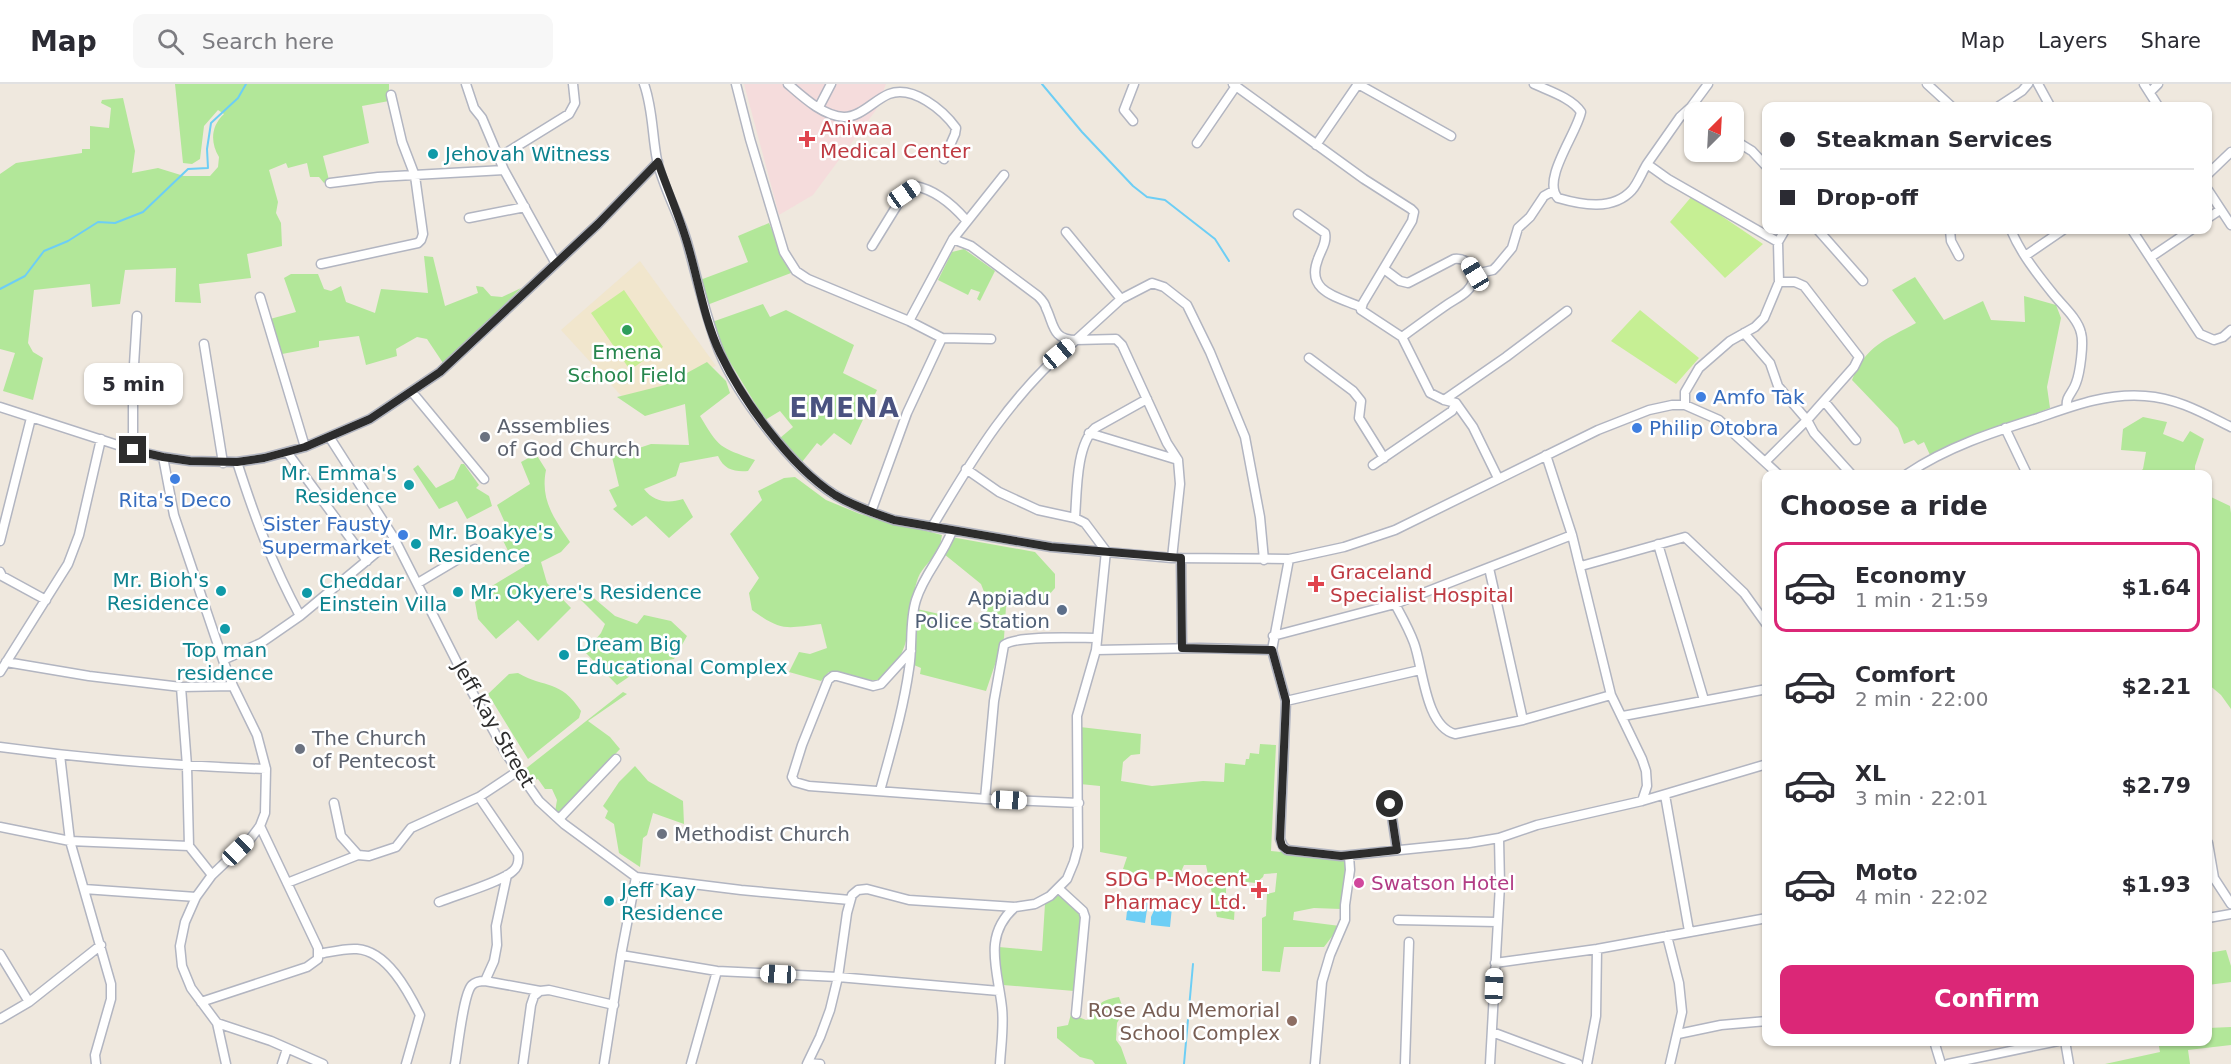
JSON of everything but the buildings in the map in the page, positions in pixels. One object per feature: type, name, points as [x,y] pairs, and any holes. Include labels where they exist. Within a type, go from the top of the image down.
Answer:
[{"type":"street","points":[[466,84],[474,108],[482,118],[498,158],[555,262]]},
{"type":"street","points":[[498,158],[569,114],[575,103],[573,84]]},
{"type":"street","points":[[644,84],[658,162],[686,241],[701,297],[720,352],[739,387],[764,425],[797,462],[834,494],[871,512],[894,520],[1051,547],[1176,558],[1289,559],[1344,547],[1395,530],[1598,430],[1650,410],[1672,405],[1685,405],[1719,420],[1774,470]]},
{"type":"street","points":[[736,84],[784,252],[796,271],[808,279],[909,321],[942,338],[990,339]]},
{"type":"street","points":[[789,84],[807,101],[835,116],[846,117],[856,114],[889,94],[903,92],[927,101],[950,119],[956,128],[944,159]]},
{"type":"street","points":[[819,108],[831,84]]},
{"type":"street","points":[[1133,121],[1124,110],[1134,84]]},
{"type":"street","points":[[1316,145],[1358,84],[1451,136]]},
{"type":"street","points":[[1534,84],[1577,106],[1581,112],[1556,173],[1554,191],[1558,198],[1568,201],[1601,205],[1611,203],[1632,190],[1680,117],[1684,115]]},
{"type":"street","points":[[1698,102],[1708,84]]},
{"type":"street","points":[[1927,84],[1947,102]]},
{"type":"street","points":[[2005,102],[2028,84]]},
{"type":"street","points":[[2038,84],[2048,102]]},
{"type":"street","points":[[2144,84],[2156,102]]},
{"type":"street","points":[[2150,92],[2158,84]]},
{"type":"street","points":[[1197,143],[1238,86],[1364,179],[1412,209],[1414,212],[1412,220],[1361,307]]},
{"type":"street","points":[[321,264],[418,243],[423,234],[415,176],[402,142],[391,95]]},
{"type":"street","points":[[1744,146],[1762,162]]},
{"type":"street","points":[[2212,170],[2231,152]]},
{"type":"street","points":[[0,407],[133,450],[163,457],[222,463],[287,452],[330,438],[370,419],[440,372],[598,224],[658,162]]},
{"type":"street","points":[[1647,165],[1762,233]]},
{"type":"street","points":[[330,183],[378,177],[504,170]]},
{"type":"street","points":[[909,321],[953,239],[1004,175]]},
{"type":"street","points":[[872,246],[904,194],[915,186],[928,189],[956,208],[966,220]]},
{"type":"street","points":[[1475,274],[1497,267],[1512,248],[1518,228],[1530,217],[1544,196],[1554,191]]},
{"type":"street","points":[[2212,197],[2231,225]]},
{"type":"street","points":[[469,218],[525,207]]},
{"type":"street","points":[[2212,215],[2220,210]]},
{"type":"street","points":[[1298,214],[1325,233],[1326,240],[1315,268],[1316,283],[1331,294],[1361,307],[1363,312],[1402,337],[1430,393],[1456,403],[1473,427],[1498,478]]},
{"type":"street","points":[[1066,232],[1121,299]]},
{"type":"street","points":[[1764,234],[1778,242]]},
{"type":"street","points":[[1685,405],[1685,392],[1699,368],[1730,341],[1755,327],[1764,318],[1779,282],[1778,242],[1783,234]]},
{"type":"street","points":[[1822,234],[1863,281]]},
{"type":"street","points":[[1951,234],[1959,256]]},
{"type":"street","points":[[2013,234],[2041,280],[2075,320],[2081,332],[2077,381],[2067,399],[2067,408]]},
{"type":"street","points":[[2025,256],[2057,234]]},
{"type":"street","points":[[2135,234],[2200,334],[2214,340],[2223,337],[2231,330]]},
{"type":"street","points":[[2151,256],[2185,234]]},
{"type":"street","points":[[953,239],[971,246],[1038,296],[1046,306],[1056,332],[1067,340],[1116,339],[1122,345],[1167,443],[1178,460],[1176,558],[1182,648]]},
{"type":"street","points":[[1384,269],[1400,281],[1408,283],[1460,259],[1468,262],[1475,274],[1467,290],[1402,337]]},
{"type":"street","points":[[1766,461],[1807,420],[1859,359],[1859,353],[1804,286],[1795,282],[1779,282]]},
{"type":"street","points":[[932,527],[995,425],[1029,384],[1121,299],[1152,283],[1164,287],[1187,305],[1210,352],[1245,436],[1260,517],[1264,560]]},
{"type":"street","points":[[260,297],[305,447]]},
{"type":"street","points":[[1444,400],[1506,357],[1566,311]]},
{"type":"street","points":[[133,450],[133,381],[137,316]]},
{"type":"street","points":[[1744,333],[1770,363],[1778,386],[1807,420],[1814,433],[1847,470]]},
{"type":"street","points":[[871,512],[906,413],[942,338]]},
{"type":"street","points":[[204,344],[222,463]]},
{"type":"street","points":[[1309,358],[1353,391],[1360,401],[1359,418],[1384,458]]},
{"type":"street","points":[[412,392],[484,479]]},
{"type":"street","points":[[1913,470],[1950,450],[2005,428],[2094,399],[2124,395],[2168,399],[2192,407],[2231,427]]},
{"type":"street","points":[[1075,518],[1084,443],[1089,433],[1147,399]]},
{"type":"street","points":[[1824,401],[1856,440]]},
{"type":"street","points":[[1373,465],[1452,411],[1456,403]]},
{"type":"street","points":[[0,541],[31,418]]},
{"type":"street","points":[[2005,428],[2025,470]]},
{"type":"street","points":[[1089,433],[1178,460]]},
{"type":"street","name":"Jeff Kay Street","points":[[330,438],[394,538],[471,690],[518,771],[539,801],[559,819],[636,877]]},
{"type":"street","points":[[0,672],[68,564],[79,535],[101,439]]},
{"type":"street","points":[[287,452],[367,561]]},
{"type":"street","points":[[1546,455],[1581,566],[1611,695],[1623,716],[1646,771],[1647,786],[1642,801]]},
{"type":"street","points":[[163,457],[174,514],[223,660],[257,735],[266,769],[265,813],[260,826],[251,838],[212,875],[196,897],[184,922],[180,946],[182,966],[191,988],[217,1023],[226,1064]]},
{"type":"street","points":[[237,462],[263,540],[279,578],[300,616]]},
{"type":"street","points":[[820,1064],[807,1063],[827,1019],[838,977],[850,900],[858,890],[867,889],[909,900],[1015,907],[1035,904],[1059,889],[1067,879],[1078,847],[1077,716],[1095,650],[1106,551],[1085,523],[1075,518],[1038,510],[999,492],[966,469]]},
{"type":"street","points":[[880,791],[900,723],[911,651],[915,603],[922,584],[943,554],[952,531]]},
{"type":"street","points":[[1273,636],[1395,604],[1572,535]]},
{"type":"street","points":[[1581,566],[1623,556],[1681,537],[1689,540],[1744,593],[1762,618]]},
{"type":"street","points":[[223,660],[261,643],[300,616],[394,538]]},
{"type":"street","points":[[1658,544],[1704,700]]},
{"type":"street","points":[[418,583],[475,549]]},
{"type":"street","points":[[1289,559],[1272,650],[1286,701],[1280,839],[1282,846],[1287,850],[1348,856],[1499,838],[1537,825],[1665,795],[1762,766]]},
{"type":"street","points":[[1489,568],[1522,720]]},
{"type":"street","points":[[0,572],[2,576],[46,600]]},
{"type":"street","points":[[1395,604],[1414,644],[1429,702],[1440,725],[1447,732],[1455,734],[1522,720],[1611,695]]},
{"type":"street","points":[[985,799],[994,701],[1004,645],[1010,641],[1028,639],[1097,638]]},
{"type":"street","points":[[1095,650],[1182,648],[1272,650]]},
{"type":"street","points":[[911,651],[881,684],[873,686],[837,676],[828,680],[802,745],[792,777],[795,782],[801,785],[985,799],[1079,803]]},
{"type":"street","points":[[6,662],[181,687],[233,686]]},
{"type":"street","points":[[1286,701],[1420,670]]},
{"type":"street","points":[[181,687],[187,766],[189,846],[212,875]]},
{"type":"street","points":[[1623,716],[1762,690]]},
{"type":"street","points":[[0,747],[60,755],[187,766],[266,769]]},
{"type":"street","points":[[60,755],[70,841],[111,984],[111,999],[95,1063]]},
{"type":"street","points":[[559,819],[616,759]]},
{"type":"street","points":[[287,884],[358,855],[369,856],[396,847],[411,828],[479,797],[518,771]]},
{"type":"street","points":[[1665,795],[1689,931]]},
{"type":"street","points":[[439,902],[507,875],[519,862],[518,854],[479,797]]},
{"type":"street","points":[[334,803],[342,836],[358,855]]},
{"type":"street","points":[[1390,804],[1397,850]]},
{"type":"street","points":[[201,1002],[307,967],[318,959],[319,954],[260,826]]},
{"type":"street","points":[[0,827],[70,841],[189,846]]},
{"type":"street","points":[[1490,1064],[1500,885],[1499,838]]},
{"type":"street","points":[[1315,1064],[1322,982],[1330,955],[1346,920],[1345,904],[1350,870],[1348,856]]},
{"type":"street","points":[[2212,866],[2214,878],[2231,904]]},
{"type":"street","points":[[485,981],[494,961],[497,945],[495,926],[507,875]]},
{"type":"street","points":[[604,1064],[636,877],[850,900]]},
{"type":"street","points":[[84,889],[196,897]]},
{"type":"street","points":[[1059,889],[1083,911],[1085,917],[1076,1014]]},
{"type":"street","points":[[1005,1064],[1000,1064],[1003,1010],[994,958],[996,938],[1001,922],[1015,907]]},
{"type":"street","points":[[2212,917],[2231,914]]},
{"type":"street","points":[[1495,963],[1597,949],[1762,919]]},
{"type":"street","points":[[1398,920],[1497,922]]},
{"type":"street","points":[[1667,936],[1679,983],[1682,1012],[1670,1064]]},
{"type":"street","points":[[1405,1064],[1409,942]]},
{"type":"street","points":[[0,1019],[29,1002],[101,945]]},
{"type":"street","points":[[319,954],[360,949],[376,955],[385,962],[412,999],[420,1015],[406,1064]]},
{"type":"street","points":[[1587,1064],[1596,1016],[1597,949]]},
{"type":"street","points":[[0,954],[29,1002]]},
{"type":"street","points":[[621,955],[717,971],[838,977],[999,991]]},
{"type":"street","points":[[691,1064],[717,971]]},
{"type":"street","points":[[455,1064],[467,997],[473,984],[480,981],[540,991],[549,990],[614,1005]]},
{"type":"street","points":[[523,1064],[531,1005],[534,996],[540,991]]},
{"type":"street","points":[[1678,1034],[1721,1025],[1762,1021]]},
{"type":"street","points":[[217,1023],[252,1034],[323,1064]]},
{"type":"street","points":[[1492,1032],[1578,1064]]},
{"type":"street","points":[[1936,1046],[1941,1064]]},
{"type":"street","points":[[1948,1064],[2034,1046]]},
{"type":"street","points":[[2066,1046],[2069,1064]]},
{"type":"street","points":[[282,1064],[287,1049]]},
{"type":"shaded area","name":"Aniwaa Medical Center","points":[[744,84],[886,84],[876,110],[813,195],[779,215]]},
{"type":"shaded area","points":[[640,261],[716,366],[627,402],[561,330]]},
{"type":"green space","points":[[175,84],[389,84],[389,101],[362,106],[369,143],[323,156],[329,180],[324,183],[319,177],[310,177],[307,163],[288,168],[286,163],[269,170],[278,202],[276,213],[281,223],[282,246],[247,254],[251,278],[199,284],[201,303],[175,302],[176,268],[125,270],[120,304],[92,307],[90,284],[34,290],[28,343],[33,352],[43,358],[33,400],[3,391],[15,353],[0,349],[0,174],[16,163],[82,153],[82,149],[90,149],[90,126],[109,128],[111,108],[101,103],[102,100],[123,98],[135,151],[132,173],[158,168],[184,176],[210,176],[218,167],[219,157],[214,146],[214,129],[224,114],[218,110],[204,126],[200,159],[192,164],[183,163]]},
{"type":"green space","points":[[1692,196],[1763,244],[1725,278],[1670,222]]},
{"type":"green space","points":[[769,223],[791,273],[707,305],[700,280],[748,262],[738,236]]},
{"type":"green space","points":[[964,249],[995,271],[980,301],[977,299],[980,292],[971,289],[968,295],[938,280],[952,252]]},
{"type":"green space","points":[[424,256],[433,257],[445,306],[478,293],[476,286],[483,287],[491,296],[502,297],[521,288],[443,363],[427,339],[417,337],[396,349],[397,356],[366,365],[359,336],[319,341],[319,347],[282,354],[270,319],[296,312],[284,278],[291,274],[318,274],[324,289],[331,291],[341,286],[346,302],[375,313],[381,289],[428,293]]},
{"type":"green space","points":[[1915,277],[1944,320],[1983,301],[1991,320],[2025,322],[2024,296],[2056,305],[2061,318],[2047,387],[2050,408],[1930,455],[1924,442],[1918,445],[1914,440],[1904,444],[1898,428],[1852,380],[1857,368],[1870,351],[1886,339],[1916,323],[1892,290]]},
{"type":"green space","name":"Emena School Field","points":[[624,290],[663,347],[630,370],[591,313]]},
{"type":"green space","points":[[763,304],[770,317],[786,310],[854,345],[843,373],[877,390],[851,445],[834,433],[821,446],[817,443],[802,462],[780,438],[793,427],[780,411],[765,420],[725,354],[712,322]]},
{"type":"green space","points":[[1640,310],[1699,358],[1676,384],[1611,341]]},
{"type":"green space","points":[[707,362],[726,381],[730,393],[700,416],[721,445],[755,460],[748,471],[727,467],[718,456],[680,463],[676,476],[644,489],[652,497],[662,501],[683,499],[693,517],[669,538],[646,516],[632,526],[613,509],[617,506],[609,490],[619,486],[612,457],[651,444],[689,445],[685,404],[645,416],[617,397],[665,385]]},
{"type":"green space","points":[[2143,417],[2167,422],[2163,434],[2183,442],[2190,431],[2204,439],[2195,470],[2142,470],[2146,452],[2121,450],[2123,429]]},
{"type":"green space","points":[[536,454],[546,470],[545,491],[550,508],[570,542],[561,552],[541,562],[547,583],[571,608],[538,641],[518,620],[496,639],[478,619],[475,602],[481,598],[482,592],[525,566],[519,553],[510,555],[498,530],[506,525],[497,505],[530,484],[521,462]]},
{"type":"green space","points":[[461,464],[464,464],[479,485],[476,488],[489,496],[492,506],[467,519],[457,501],[439,509],[413,469],[418,465],[436,488],[454,479]]},
{"type":"green space","points":[[795,477],[826,500],[860,514],[942,535],[937,552],[918,578],[904,648],[889,671],[876,681],[829,672],[821,681],[789,672],[799,652],[810,654],[827,648],[821,624],[785,627],[771,622],[752,610],[749,593],[759,578],[730,534],[762,500],[758,491],[784,478]]},
{"type":"green space","points":[[2212,497],[2230,506],[2231,513],[2231,709],[2212,687]]},
{"type":"green space","points":[[951,537],[1035,552],[1055,574],[1055,588],[1041,604],[1006,607],[1004,638],[986,691],[920,674],[921,668],[914,665],[917,609],[984,624],[988,602],[981,584],[944,554]]},
{"type":"green space","points":[[589,594],[615,616],[637,624],[644,615],[671,621],[687,636],[674,659],[649,663],[617,685],[585,652],[601,633],[605,624],[581,600]]},
{"type":"green space","points":[[518,673],[559,689],[581,711],[579,718],[528,759],[488,694],[509,674]]},
{"type":"green space","points":[[623,692],[627,694],[588,721],[610,737],[620,749],[558,815],[555,812],[557,800],[552,789],[545,789],[538,779],[531,781],[524,770]]},
{"type":"green space","points":[[1080,727],[1141,734],[1140,754],[1131,755],[1123,762],[1121,781],[1152,786],[1203,781],[1224,782],[1225,763],[1245,765],[1250,753],[1259,754],[1260,744],[1276,745],[1271,851],[1346,858],[1348,869],[1341,909],[1314,908],[1294,912],[1293,920],[1340,926],[1324,947],[1284,947],[1280,972],[1262,971],[1262,918],[1266,916],[1267,894],[1275,892],[1277,873],[1264,874],[1256,883],[1226,880],[1226,896],[1235,903],[1234,920],[1217,917],[1206,865],[1184,865],[1177,881],[1151,879],[1123,869],[1127,857],[1100,852],[1100,786],[1080,784]]},
{"type":"green space","points":[[635,766],[648,781],[683,801],[684,824],[653,813],[647,835],[643,838],[640,867],[619,853],[614,824],[605,818],[608,811],[603,806],[619,782]]},
{"type":"green space","points":[[1061,895],[1081,915],[1074,991],[1003,985],[999,947],[1042,951],[1045,904]]},
{"type":"green space","points":[[2226,950],[2231,966],[2231,982],[2212,984],[2212,952]]},
{"type":"green space","points":[[1119,997],[1124,1011],[1117,1023],[1116,1040],[1127,1064],[1095,1064],[1092,1060],[1080,1057],[1057,1038],[1057,1027],[1068,1025],[1071,1014],[1086,1020],[1091,1019],[1102,1003]]},
{"type":"green space","points":[[2231,1027],[2231,1045],[2188,1050],[2190,1064],[2105,1064],[2160,1052],[2159,1046],[2212,1046],[2212,1028]]},
{"type":"water","points":[[1138,900],[1148,903],[1145,923],[1126,920],[1127,911]]},
{"type":"water","points":[[1156,906],[1172,907],[1170,927],[1151,925],[1151,917]]},
{"type":"waterway","points":[[0,289],[25,276],[44,251],[68,241],[98,222],[115,223],[143,212],[188,169],[208,168],[207,149],[211,123],[238,98],[246,84]]},
{"type":"waterway","points":[[1042,84],[1082,132],[1133,186],[1147,197],[1165,200],[1215,239],[1229,261]]},
{"type":"waterway","points":[[1184,1064],[1193,964]]},
{"type":"place","name":"Aniwaa Medical Center","points":[[807,139]]},
{"type":"place","name":"Jehovah Witness","points":[[433,154]]},
{"type":"place","name":"Emena School Field","points":[[627,330]]},
{"type":"place","name":"Amfo Tak","points":[[1701,397]]},
{"type":"place","name":"Philip Otobra","points":[[1637,428]]},
{"type":"place","name":"Assemblies of God Church","points":[[485,437]]},
{"type":"place","name":"Rita's Deco","points":[[175,479]]},
{"type":"place","name":"Mr. Emma's Residence","points":[[409,485]]},
{"type":"place","name":"Sister Fausty Supermarket","points":[[403,535]]},
{"type":"place","name":"Mr. Boakye's Residence","points":[[416,544]]},
{"type":"place","name":"Graceland Specialist Hospital","points":[[1316,584]]},
{"type":"place","name":"Mr. Bioh's Residence","points":[[221,591]]},
{"type":"place","name":"Mr. Okyere's Residence","points":[[458,592]]},
{"type":"place","name":"Cheddar Einstein Villa","points":[[307,593]]},
{"type":"place","name":"Appiadu Police Station","points":[[1062,610]]},
{"type":"place","name":"Top man residence","points":[[225,629]]},
{"type":"place","name":"Dream Big Educational Complex","points":[[564,655]]},
{"type":"place","name":"The Church of Pentecost","points":[[300,749]]},
{"type":"place","name":"Methodist Church","points":[[662,834]]},
{"type":"place","name":"Swatson Hotel","points":[[1359,883]]},
{"type":"place","name":"SDG P-Mocent Pharmacy Ltd.","points":[[1259,890]]},
{"type":"place","name":"Jeff Kay Residence","points":[[609,901]]},
{"type":"place","name":"Rose Adu Memorial School Complex","points":[[1292,1021]]},
{"type":"district","name":"EMENA","points":[[845,408]]},
{"type":"route","points":[[133,450],[190,461],[237,462],[264,458],[305,447],[370,419],[440,372],[598,224],[658,162],[686,241],[701,297],[720,352],[764,425],[797,462],[834,494],[871,512],[894,520],[1051,547],[1181,558],[1182,648],[1272,650],[1286,701],[1280,839],[1282,846],[1287,850],[1335,856],[1397,850],[1390,804]]}]
